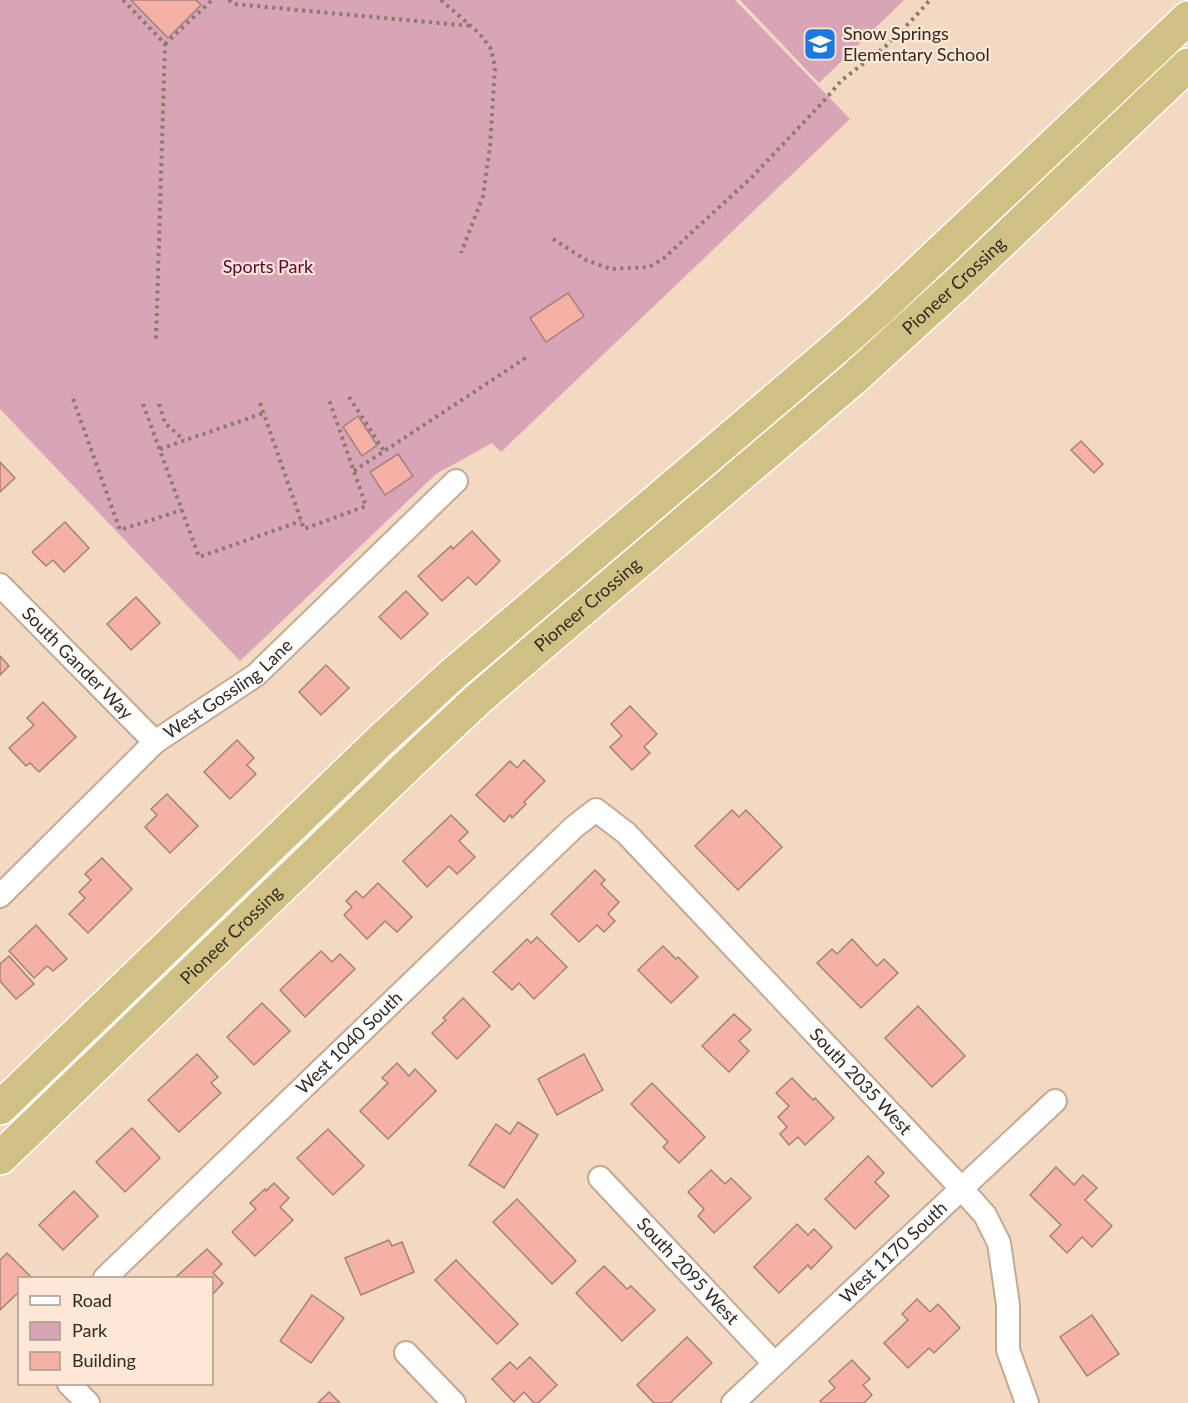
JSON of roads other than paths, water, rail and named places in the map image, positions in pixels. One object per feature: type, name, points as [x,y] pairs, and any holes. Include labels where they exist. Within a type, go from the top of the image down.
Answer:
[{"type":"highway","name":"Pioneer Crossing","points":[[0,1108],[381,740],[461,667],[880,309],[1188,18]]},
{"type":"highway","name":"Pioneer Crossing","points":[[0,1158],[477,700],[861,372],[1188,65]]},
{"type":"street","name":"West Gossling Lane","points":[[0,896],[155,742],[256,675],[456,481]]},
{"type":"street","name":"South Gander Way","points":[[0,585],[155,742]]},
{"type":"street","name":"South 2035 West","points":[[596,810],[626,833],[985,1215],[999,1243],[1008,1305],[1008,1350],[1027,1403]]},
{"type":"street","name":"West 1040 South","points":[[106,1277],[574,827],[596,810]]},
{"type":"street","name":"West 1170 South","points":[[733,1403],[1055,1101]]},
{"type":"street","name":"South 2095 West","points":[[600,1178],[774,1363]]},
{"type":"street","points":[[406,1353],[454,1403]]},
{"type":"street","points":[[71,1385],[88,1403]]},
{"type":"place","name":"Snow Springs Elementary School","points":[[820,44]]},
{"type":"park label","name":"Sports Park","points":[[268,267]]}]
